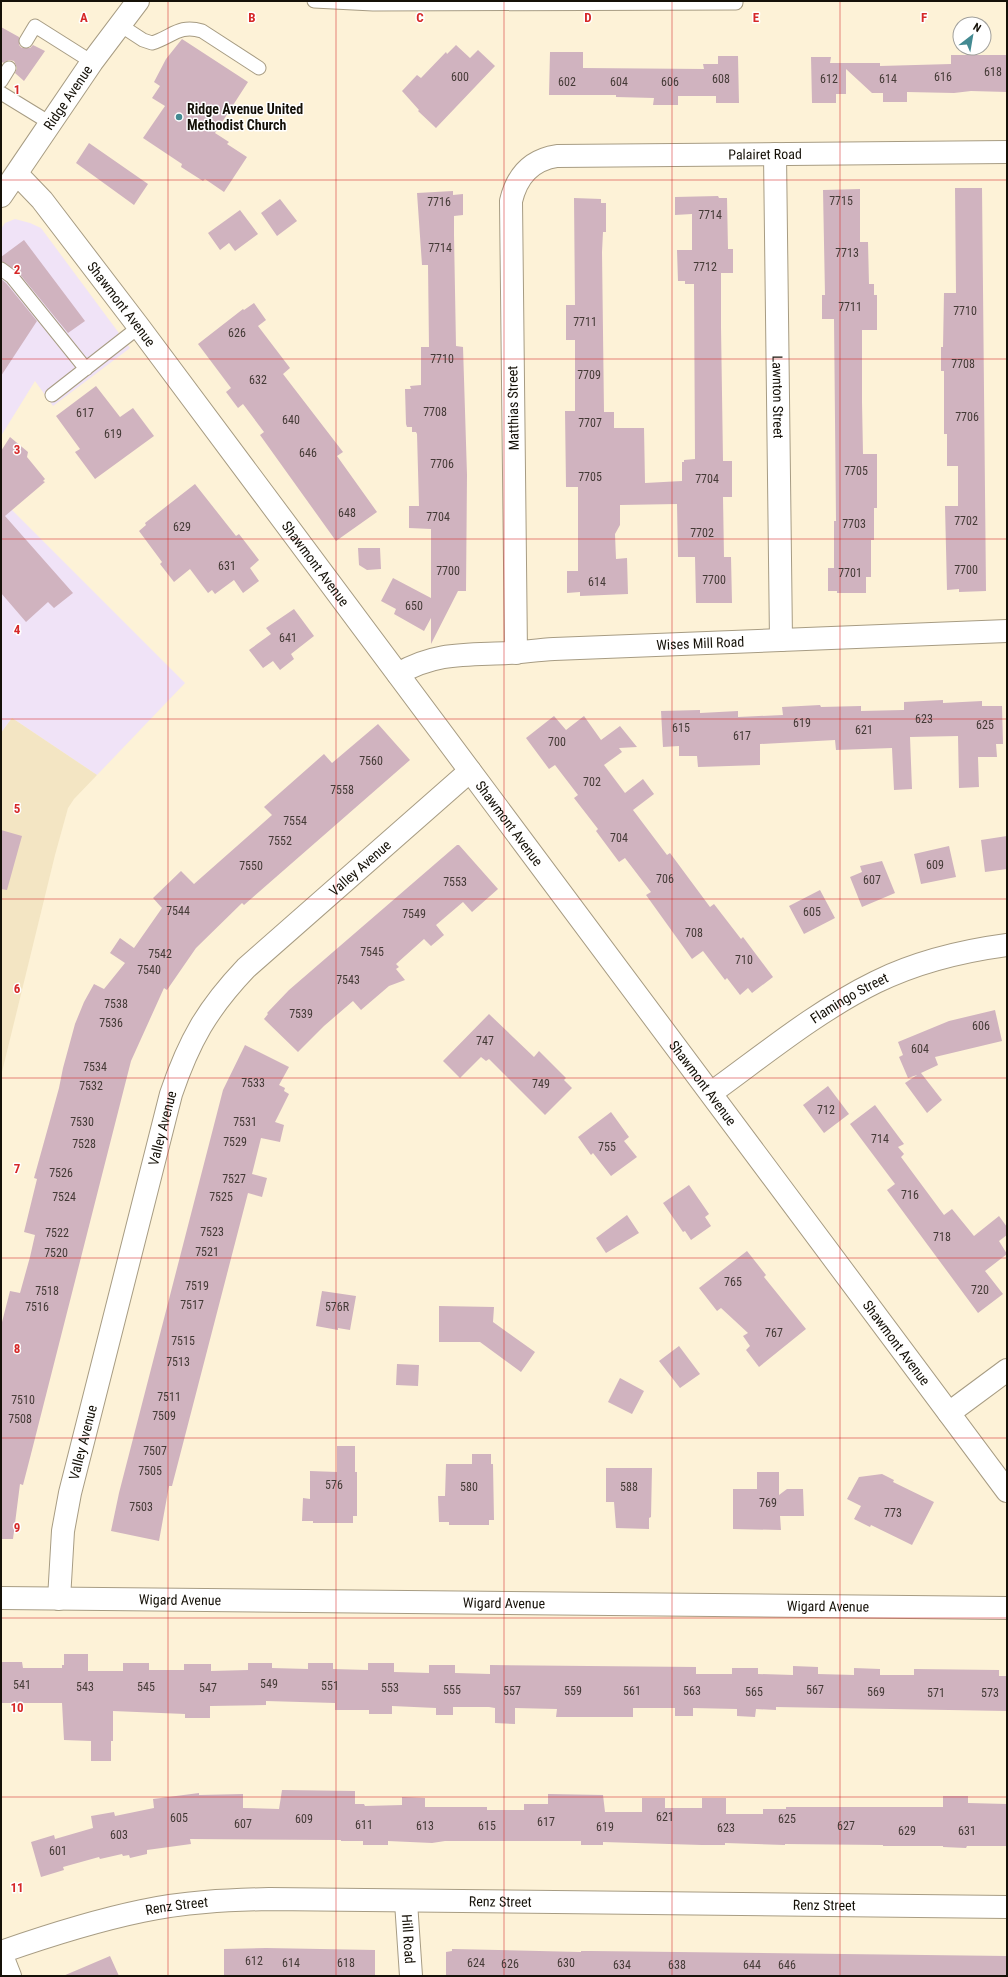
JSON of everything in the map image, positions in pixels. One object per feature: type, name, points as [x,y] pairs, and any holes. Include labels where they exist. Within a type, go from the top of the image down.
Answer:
[{"type":"street","name":"Ridge Avenue","points":[[1,196],[9,170],[50,123],[92,62],[138,1]]},
{"type":"street","name":"Palairet Road","points":[[527,168],[545,158],[557,156],[1007,152]]},
{"type":"street","name":"Lawnton Street","points":[[775,154],[781,640]]},
{"type":"street","name":"Matthias Street","points":[[516,653],[511,201],[514,188],[527,168]]},
{"type":"street","name":"Shawmont Avenue","points":[[9,170],[42,200],[139,327],[1007,1491]]},
{"type":"street","name":"Wises Mill Road","points":[[398,674],[426,660],[443,656],[516,653],[554,649],[1007,632]]},
{"type":"street","name":"Valley Avenue","points":[[59,1599],[63,1531],[70,1493],[171,1094],[179,1070],[200,1026],[228,987],[246,968],[470,771]]},
{"type":"street","name":"Flamingo Street","points":[[711,1093],[814,1018],[878,981],[926,963],[973,950],[1007,945]]},
{"type":"street","points":[[949,1413],[1007,1370]]},
{"type":"street","name":"Wigard Avenue","points":[[1,1598],[1007,1608]]},
{"type":"street","name":"Renz Street","points":[[1,1952],[106,1919],[173,1906],[225,1900],[269,1899],[406,1902],[1007,1907]]},
{"type":"street","name":"Hill Road","points":[[406,1902],[410,1976]]},
{"type":"street","points":[[1,1952],[10,1976]]},
{"type":"lane","points":[[314,1],[373,4],[736,3],[736,1]]},
{"type":"lane","points":[[120,25],[143,40],[152,43],[180,30],[192,28],[259,68]]},
{"type":"lane","points":[[26,41],[35,26],[92,62]]},
{"type":"lane","points":[[1,81],[9,68]]},
{"type":"lane","points":[[1,93],[50,123]]},
{"type":"lane","points":[[1,269],[12,277],[86,369]]},
{"type":"lane","points":[[52,395],[139,327]]},
{"type":"shaded area","points":[[15,219],[41,228],[130,348],[53,406],[35,381],[1,436],[1,229],[5,223]]},
{"type":"shaded area","points":[[1,499],[185,683],[97,775],[12,718],[1,733]]},
{"type":"shaded area","points":[[12,718],[97,775],[74,799],[68,808],[55,855],[1,1076],[1,733]]},
{"type":"building","points":[[1,27],[19,37],[19,45],[22,48],[30,48],[33,45],[45,51],[24,81],[15,73],[17,68],[14,61],[9,60],[3,63],[1,61]]},
{"type":"building","name":"Ridge Avenue United Methodist Church","points":[[182,39],[248,82],[215,133],[229,142],[227,144],[247,157],[224,192],[205,179],[203,181],[181,167],[182,164],[143,138],[165,106],[152,98],[160,86],[154,82],[166,59]]},
{"type":"building","points":[[456,45],[470,58],[478,50],[495,66],[436,128],[418,111],[419,110],[402,91],[417,75],[421,78],[446,52],[447,54]]},
{"type":"building","points":[[550,52],[583,52],[583,68],[704,69],[703,64],[718,64],[718,56],[738,56],[739,103],[716,103],[716,96],[678,96],[678,105],[653,105],[654,98],[616,97],[616,95],[549,95]]},
{"type":"building","points":[[951,55],[1007,55],[1007,92],[907,92],[907,102],[883,102],[883,93],[872,93],[846,69],[846,94],[836,94],[836,103],[812,103],[811,57],[831,57],[830,63],[880,63],[880,66],[951,64]]},
{"type":"building","points":[[89,143],[148,184],[134,205],[76,163]]},
{"type":"building","points":[[955,188],[982,188],[986,591],[959,592],[959,589],[947,590],[945,506],[958,506],[958,466],[947,466],[947,434],[944,434],[944,371],[941,371],[941,347],[943,347],[944,293],[956,293]]},
{"type":"building","points":[[860,189],[860,242],[868,242],[869,284],[874,284],[874,295],[877,295],[877,330],[862,330],[862,402],[863,454],[877,454],[877,508],[874,508],[874,540],[871,540],[871,577],[866,577],[866,593],[837,593],[837,591],[828,591],[828,568],[834,568],[834,521],[836,521],[834,319],[822,319],[822,295],[825,295],[823,190]]},
{"type":"building","points":[[453,191],[453,195],[463,194],[463,215],[454,216],[454,235],[456,346],[463,347],[467,475],[466,591],[458,591],[431,644],[431,618],[424,631],[394,614],[396,609],[381,601],[393,578],[431,598],[431,529],[409,528],[409,506],[419,506],[417,434],[416,432],[412,432],[412,427],[407,427],[406,424],[405,389],[411,389],[410,386],[421,385],[421,347],[429,347],[428,265],[422,265],[417,193]]},
{"type":"building","points":[[718,196],[719,198],[727,198],[728,249],[733,249],[733,273],[721,273],[723,461],[732,461],[732,497],[723,497],[724,557],[731,557],[732,603],[696,603],[695,557],[678,557],[677,504],[620,505],[620,525],[615,534],[616,559],[627,558],[628,594],[580,596],[580,592],[567,593],[567,571],[578,571],[578,487],[566,487],[565,411],[575,411],[575,340],[566,340],[566,305],[575,305],[574,198],[601,199],[601,203],[606,203],[606,232],[603,232],[602,252],[604,412],[614,412],[614,428],[644,428],[645,483],[682,481],[682,462],[684,462],[684,460],[695,459],[694,284],[685,284],[685,281],[678,281],[677,250],[692,250],[692,214],[675,215],[675,197]]},
{"type":"building","points":[[280,199],[297,221],[277,236],[261,213]]},
{"type":"building","points":[[240,210],[258,234],[235,251],[229,243],[220,250],[208,233]]},
{"type":"building","points":[[24,240],[85,321],[68,333],[18,272],[1,261],[1,257]]},
{"type":"building","points":[[1,279],[37,321],[1,376]]},
{"type":"building","points":[[254,303],[266,320],[258,326],[290,368],[283,374],[343,452],[337,456],[377,512],[336,541],[260,435],[264,432],[243,404],[238,408],[226,392],[231,388],[198,344],[243,309],[244,310]]},
{"type":"building","points":[[96,386],[120,417],[133,408],[154,436],[95,479],[75,452],[80,449],[56,416]]},
{"type":"building","points":[[10,437],[28,452],[27,457],[45,479],[43,481],[45,482],[5,516],[73,593],[54,608],[48,602],[26,622],[1,593],[1,451]]},
{"type":"building","points":[[195,484],[236,536],[239,534],[259,560],[250,568],[259,581],[243,593],[234,580],[215,594],[212,590],[208,593],[190,569],[174,582],[160,564],[162,562],[139,531],[146,525],[145,523]]},
{"type":"building","points":[[358,548],[380,548],[381,569],[367,570],[359,565]]},
{"type":"building","points":[[294,609],[314,636],[291,654],[294,659],[280,670],[273,661],[263,668],[249,650],[271,634],[266,628]]},
{"type":"building","points":[[943,700],[943,703],[982,701],[982,706],[1002,706],[1003,744],[996,744],[997,757],[978,757],[979,787],[959,788],[958,736],[910,737],[912,789],[894,790],[892,748],[836,750],[835,740],[760,744],[760,765],[698,767],[697,756],[679,756],[679,746],[663,747],[661,711],[700,710],[700,713],[738,711],[738,717],[783,715],[782,707],[820,705],[821,707],[861,706],[861,711],[904,710],[904,702]]},
{"type":"building","points":[[554,716],[566,730],[584,716],[601,740],[620,726],[637,747],[619,748],[622,752],[604,765],[625,793],[643,779],[654,794],[633,810],[667,855],[670,853],[710,907],[714,904],[741,939],[743,937],[773,977],[752,993],[748,988],[740,995],[727,978],[725,980],[703,951],[692,959],[646,895],[651,892],[625,858],[619,862],[596,831],[598,829],[574,798],[578,795],[555,765],[549,769],[526,738]]},
{"type":"building","points":[[378,724],[410,760],[244,905],[242,903],[196,948],[167,990],[164,988],[131,1061],[23,1485],[20,1484],[13,1539],[1,1539],[1,1326],[10,1291],[20,1293],[30,1257],[35,1235],[24,1232],[37,1179],[34,1178],[75,1024],[84,1002],[94,984],[104,989],[125,963],[110,953],[120,938],[134,948],[162,908],[153,898],[181,871],[194,884],[272,815],[264,807],[324,754],[332,763]]},
{"type":"building","points":[[1,830],[22,836],[7,890],[1,889]]},
{"type":"building","points":[[1007,836],[1007,869],[985,872],[981,840]]},
{"type":"building","points":[[457,845],[459,845],[498,889],[472,912],[463,902],[436,925],[444,935],[431,946],[424,939],[396,964],[399,967],[396,969],[405,980],[389,986],[361,1010],[353,1001],[324,1026],[298,1052],[264,1019],[268,1014],[267,1013],[289,990]]},
{"type":"building","points":[[949,846],[956,877],[921,884],[914,854]]},
{"type":"building","points":[[882,861],[895,893],[862,907],[850,877],[862,872],[860,866]]},
{"type":"building","points":[[820,890],[835,918],[804,934],[789,906]]},
{"type":"building","points":[[995,1010],[1002,1041],[935,1057],[938,1065],[921,1073],[942,1100],[927,1113],[905,1083],[917,1075],[908,1078],[899,1057],[903,1055],[898,1042],[949,1021]]},
{"type":"building","points":[[489,1014],[534,1057],[539,1051],[566,1078],[564,1080],[572,1088],[545,1115],[489,1059],[486,1061],[481,1057],[460,1078],[443,1061]]},
{"type":"building","points":[[245,1045],[289,1067],[279,1085],[285,1088],[284,1091],[289,1094],[275,1122],[284,1125],[280,1142],[261,1138],[252,1174],[267,1178],[262,1197],[248,1193],[172,1486],[169,1486],[159,1541],[111,1531],[119,1493],[223,1090]]},
{"type":"building","points":[[828,1086],[849,1114],[824,1133],[803,1105]]},
{"type":"building","points":[[875,1105],[904,1144],[898,1147],[904,1154],[901,1157],[944,1215],[952,1209],[974,1236],[999,1216],[1007,1227],[1007,1235],[999,1241],[1007,1254],[985,1271],[1003,1294],[978,1313],[887,1190],[895,1184],[850,1124]]},
{"type":"building","points":[[611,1112],[629,1137],[624,1141],[637,1157],[611,1176],[593,1153],[591,1155],[578,1137]]},
{"type":"building","points":[[689,1185],[709,1214],[705,1217],[711,1226],[691,1240],[685,1231],[683,1232],[663,1203]]},
{"type":"building","points":[[627,1215],[639,1233],[606,1253],[596,1238]]},
{"type":"building","points":[[747,1251],[766,1275],[764,1277],[806,1329],[759,1367],[746,1350],[750,1346],[743,1336],[748,1333],[721,1308],[717,1311],[699,1288]]},
{"type":"building","points":[[322,1291],[356,1296],[350,1330],[338,1328],[338,1330],[316,1326]]},
{"type":"building","points":[[439,1306],[494,1307],[493,1322],[535,1352],[521,1372],[480,1342],[439,1342]]},
{"type":"building","points":[[679,1346],[700,1374],[680,1388],[659,1361]]},
{"type":"building","points":[[397,1364],[419,1365],[418,1386],[396,1385]]},
{"type":"building","points":[[620,1378],[644,1391],[632,1414],[608,1402]]},
{"type":"building","points":[[337,1446],[355,1446],[355,1472],[357,1472],[357,1516],[353,1516],[353,1523],[313,1523],[313,1521],[302,1521],[303,1498],[310,1499],[310,1471],[337,1472]]},
{"type":"building","points":[[472,1454],[491,1454],[491,1464],[493,1464],[494,1520],[489,1520],[489,1525],[449,1525],[449,1522],[439,1522],[438,1496],[445,1496],[446,1464],[472,1464]]},
{"type":"building","points":[[606,1468],[652,1468],[651,1517],[649,1518],[649,1529],[616,1528],[614,1502],[606,1502]]},
{"type":"building","points":[[757,1472],[779,1472],[779,1495],[787,1489],[803,1489],[804,1516],[780,1516],[781,1530],[733,1529],[733,1489],[757,1489]]},
{"type":"building","points":[[882,1474],[894,1480],[893,1482],[934,1502],[912,1545],[871,1525],[870,1527],[854,1519],[861,1506],[847,1499],[859,1477]]},
{"type":"building","points":[[64,1654],[88,1654],[88,1671],[123,1671],[123,1663],[149,1663],[149,1670],[184,1670],[184,1664],[211,1664],[211,1671],[248,1670],[248,1663],[272,1663],[272,1668],[308,1669],[308,1663],[333,1663],[333,1669],[368,1670],[368,1663],[394,1663],[394,1672],[429,1673],[429,1665],[455,1665],[455,1673],[490,1674],[490,1665],[696,1667],[696,1674],[732,1674],[732,1668],[758,1668],[758,1674],[793,1675],[793,1666],[818,1667],[818,1674],[854,1675],[854,1668],[880,1669],[880,1675],[914,1675],[914,1669],[999,1670],[999,1676],[1007,1676],[1007,1711],[776,1707],[776,1710],[756,1709],[755,1717],[737,1716],[737,1709],[693,1708],[693,1716],[675,1716],[675,1708],[633,1708],[633,1717],[556,1717],[557,1709],[515,1708],[515,1724],[495,1723],[495,1708],[489,1707],[453,1707],[453,1715],[436,1715],[436,1708],[392,1706],[392,1714],[369,1714],[369,1710],[335,1710],[335,1703],[266,1701],[266,1705],[210,1706],[210,1718],[185,1718],[185,1714],[113,1711],[111,1761],[91,1761],[91,1741],[64,1740],[62,1703],[1,1703],[1,1662],[22,1662],[23,1668],[62,1668],[62,1665],[64,1665]]},
{"type":"building","points":[[282,1790],[355,1791],[355,1804],[364,1804],[365,1806],[402,1805],[402,1797],[425,1798],[425,1807],[487,1807],[487,1810],[524,1810],[524,1804],[548,1804],[548,1794],[603,1795],[605,1812],[642,1812],[642,1798],[665,1798],[665,1808],[702,1808],[702,1798],[726,1798],[726,1814],[763,1814],[763,1809],[786,1809],[786,1807],[943,1807],[943,1796],[968,1796],[968,1803],[1007,1804],[1007,1846],[967,1846],[966,1848],[883,1845],[785,1845],[725,1843],[725,1845],[702,1845],[603,1842],[603,1845],[581,1845],[581,1841],[445,1841],[432,1843],[388,1841],[388,1845],[363,1845],[363,1841],[341,1840],[190,1839],[191,1844],[147,1850],[147,1854],[130,1858],[129,1855],[123,1856],[122,1854],[100,1859],[99,1857],[63,1867],[64,1870],[41,1877],[31,1842],[54,1835],[55,1839],[93,1828],[91,1816],[114,1812],[115,1816],[154,1808],[153,1799],[199,1793],[199,1795],[243,1794],[243,1808],[279,1809]]},
{"type":"building","points":[[266,1948],[375,1950],[375,1976],[224,1976],[224,1949]]},
{"type":"building","points":[[452,1949],[581,1952],[1007,1956],[1007,1976],[446,1976],[446,1952],[452,1951]]},
{"type":"building","points":[[110,1956],[119,1976],[63,1976]]},
{"type":"place","name":"Ridge Avenue United Methodist Church","points":[[179,117]]}]
